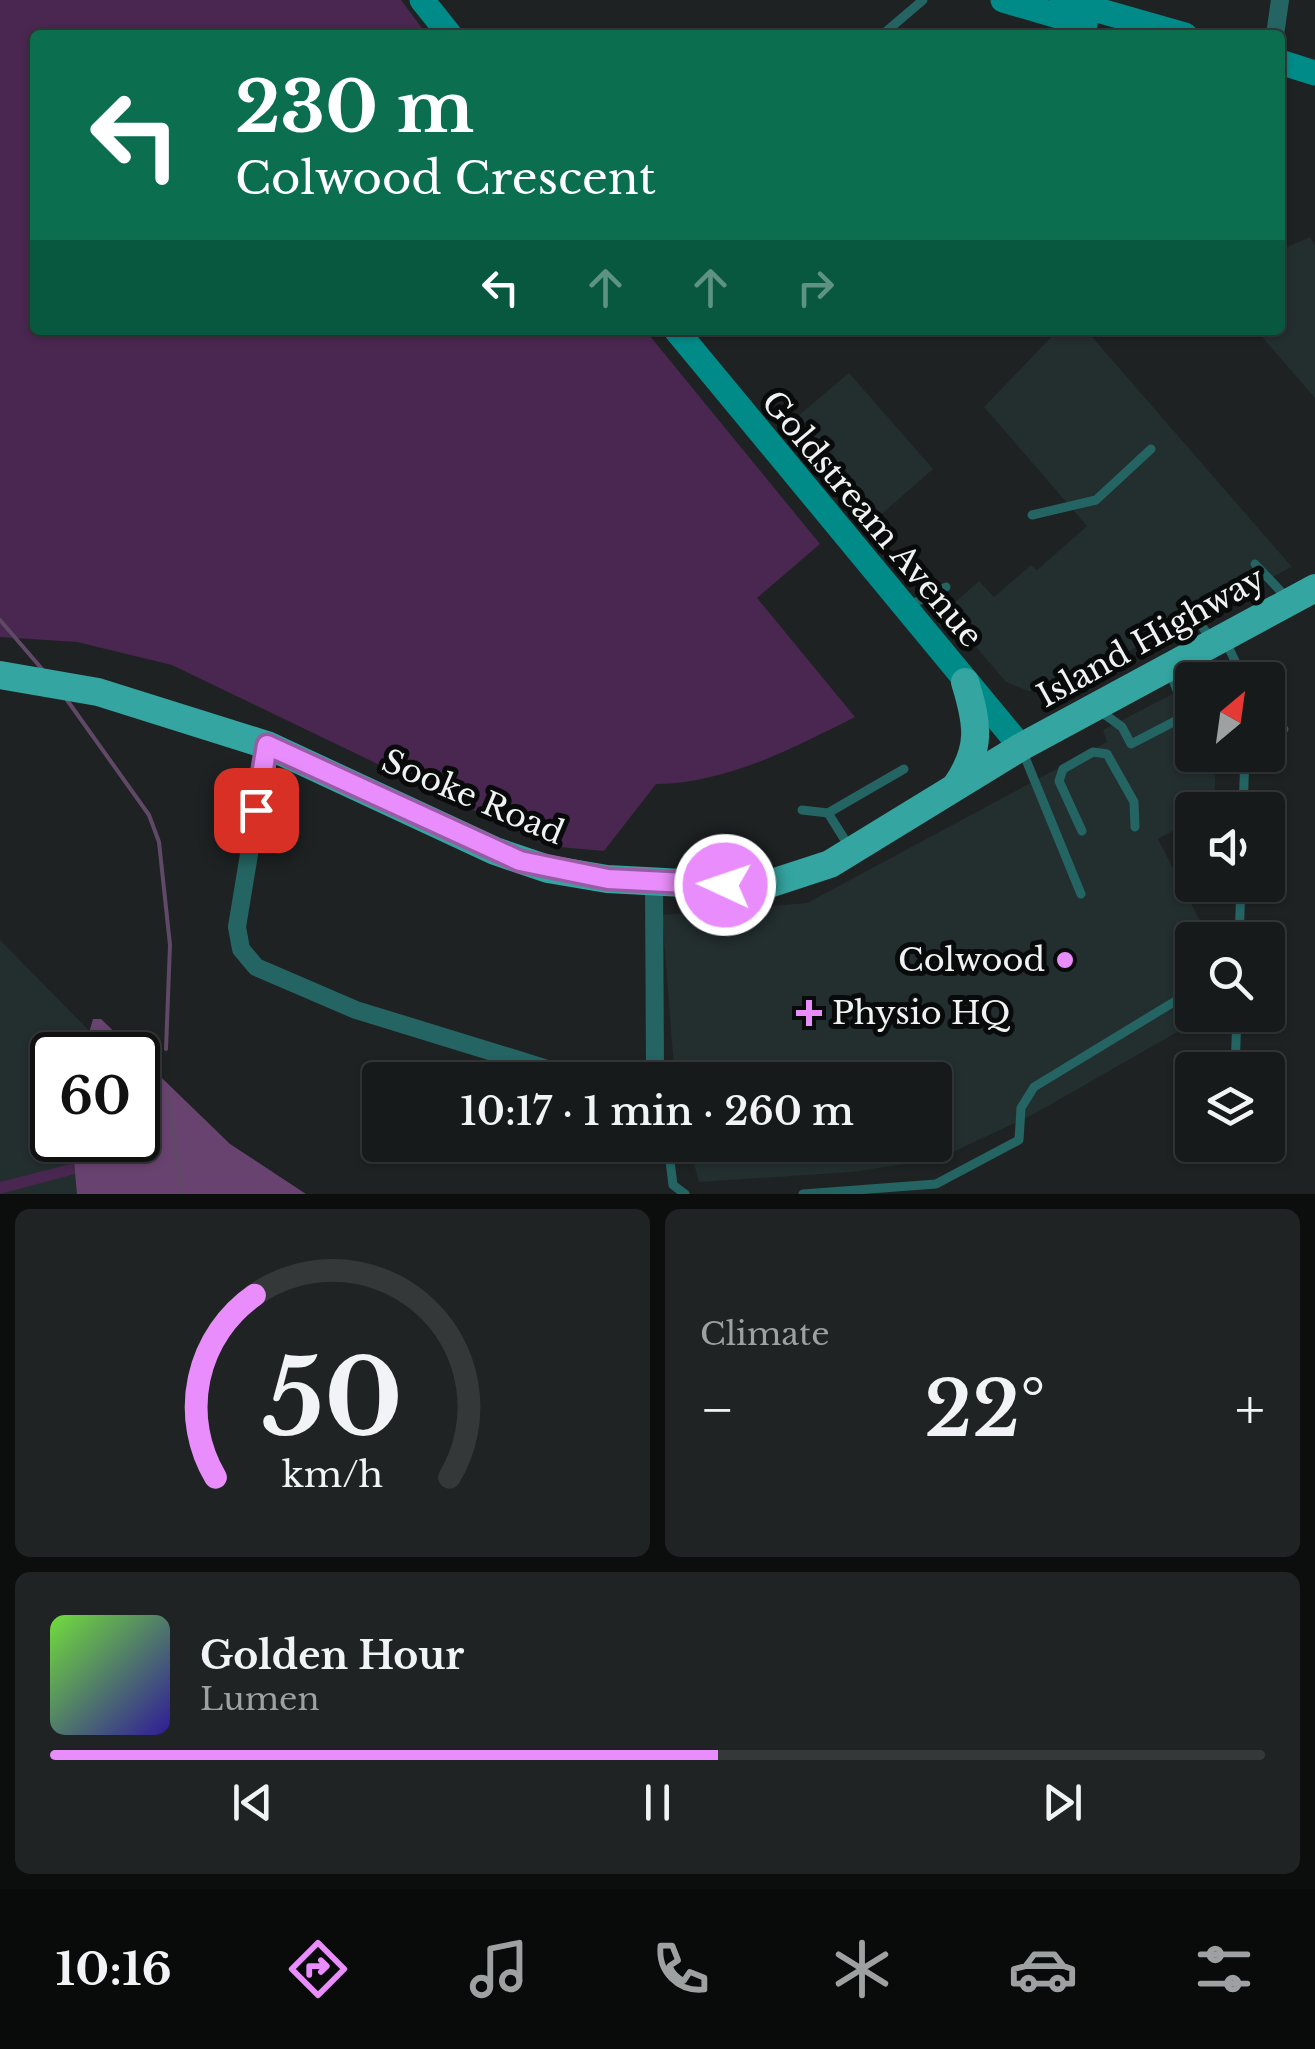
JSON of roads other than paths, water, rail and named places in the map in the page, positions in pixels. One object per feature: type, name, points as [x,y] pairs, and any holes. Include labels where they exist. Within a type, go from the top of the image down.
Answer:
[{"type":"main road","name":"Island Highway","points":[[1021,747],[1302,595]]},
{"type":"main road","name":"Sooke Road","points":[[0,675],[98,692],[267,745],[520,861],[576,874],[654,881],[760,887],[794,879],[852,851],[1021,747]]},
{"type":"main road","points":[[955,788],[978,742],[978,723],[964,682]]},
{"type":"street","points":[[422,0],[446,30]]},
{"type":"street","points":[[1003,0],[1129,30]]},
{"type":"street","points":[[1062,0],[1129,30]]},
{"type":"street","points":[[1277,30],[1280,0]]},
{"type":"street","points":[[1285,63],[1315,72]]},
{"type":"street","points":[[1285,80],[1315,89]]},
{"type":"street","name":"Goldstream Avenue","points":[[680,335],[902,608],[1021,747]]},
{"type":"street","points":[[267,745],[237,927],[241,949],[256,966],[356,1010],[524,1062]]},
{"type":"street","points":[[654,881],[656,1062]]},
{"type":"lane","points":[[888,30],[924,0]]},
{"type":"lane","points":[[1032,515],[1096,500],[1151,449]]},
{"type":"lane","points":[[1255,564],[1302,595]]},
{"type":"lane","points":[[902,608],[946,587]]},
{"type":"lane","points":[[1184,602],[1218,639],[1233,662]]},
{"type":"lane","points":[[1096,708],[1122,727],[1131,744],[1187,715],[1168,667]]},
{"type":"lane","points":[[1021,747],[1080,894]]},
{"type":"lane","points":[[1082,831],[1059,781],[1063,769],[1101,752],[1108,754],[1134,802],[1135,826]]},
{"type":"lane","points":[[802,810],[828,813],[904,769]]},
{"type":"lane","points":[[828,813],[852,851]]},
{"type":"lane","points":[[1052,824],[1074,814]]},
{"type":"lane","points":[[803,1194],[936,1184],[1019,1140],[1021,1108],[1034,1087],[1175,1001]]},
{"type":"lane","points":[[670,1162],[673,1185],[685,1194]]},
{"type":"waterway","points":[[0,620],[42,669]]},
{"type":"waterway","points":[[67,700],[149,815],[159,842],[170,945],[166,1049]]},
{"type":"waterway","points":[[168,1094],[182,1194]]},
{"type":"place","name":"Colwood","points":[[1065,960]]},
{"type":"place","name":"Physio HQ","points":[[809,1013]]}]
